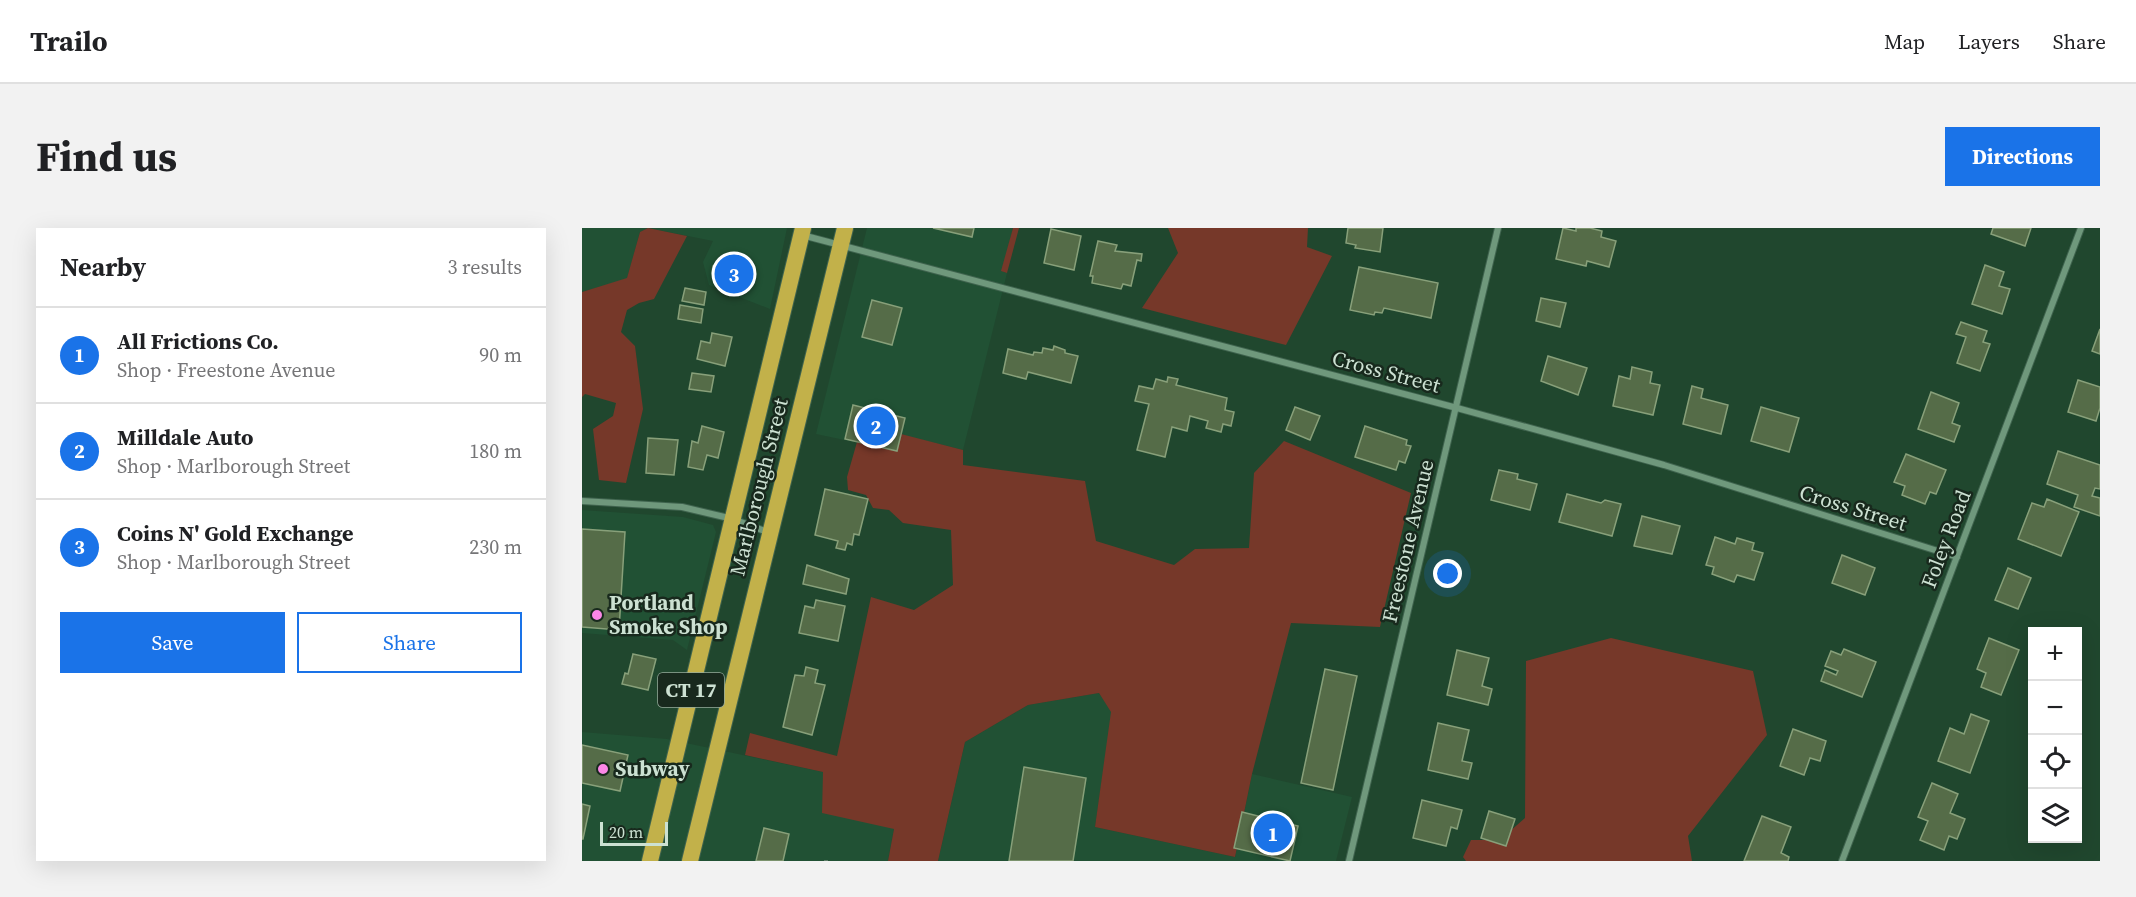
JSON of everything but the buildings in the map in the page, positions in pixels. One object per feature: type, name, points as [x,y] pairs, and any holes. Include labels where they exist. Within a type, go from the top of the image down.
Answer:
[{"type":"highway","name":"Marlborough Street","points":[[690,861],[845,228]]},
{"type":"highway","name":"Marlborough Street","points":[[650,861],[802,231]]},
{"type":"street","name":"Freestone Avenue","points":[[1349,861],[1498,228]]},
{"type":"street","name":"Foley Road","points":[[1842,861],[2081,228]]},
{"type":"street","name":"Cross Street","points":[[802,231],[841,245],[1664,465],[1956,557]]},
{"type":"street","points":[[582,501],[682,507],[733,519],[771,533]]},
{"type":"shaded area","points":[[582,228],[648,228],[640,232],[627,279],[582,292]]},
{"type":"shaded area","points":[[648,228],[787,228],[770,309],[709,285],[703,262],[713,241]]},
{"type":"shaded area","points":[[648,228],[687,236],[654,299],[639,303],[627,310],[621,332],[635,346],[643,409],[626,483],[599,480],[593,429],[613,416],[616,403],[585,394],[582,397],[582,292],[627,278],[640,232]]},
{"type":"shaded area","points":[[867,228],[1013,228],[1002,271],[1007,273],[963,450],[902,435],[897,451],[816,434]]},
{"type":"shaded area","points":[[1013,228],[1019,228],[1007,273],[1001,271]]},
{"type":"shaded area","points":[[1168,228],[1308,228],[1307,247],[1332,256],[1286,345],[1142,308],[1178,253]]},
{"type":"shaded area","points":[[901,434],[963,450],[963,465],[1085,481],[1096,541],[1174,565],[1195,549],[1249,548],[1254,473],[1284,441],[1411,493],[1380,627],[1291,623],[1252,774],[1235,857],[1095,827],[1111,712],[1099,693],[1028,705],[965,742],[938,861],[888,861],[894,829],[822,813],[823,772],[745,755],[750,733],[837,756],[871,597],[914,610],[953,585],[951,530],[903,523],[889,510],[873,508],[866,495],[848,490],[847,477],[857,442],[897,451]]},
{"type":"shaded area","points":[[582,510],[683,517],[713,525],[716,532],[687,650],[673,640],[582,633]]},
{"type":"shaded area","points":[[1611,638],[1753,671],[1767,735],[1688,836],[1692,861],[1466,861],[1463,857],[1471,840],[1500,840],[1525,818],[1526,661]]},
{"type":"shaded area","points":[[1099,693],[1112,712],[1095,827],[1235,857],[1252,774],[1352,797],[1336,861],[938,861],[965,742],[1028,705]]},
{"type":"shaded area","points":[[582,732],[667,739],[823,772],[894,829],[888,861],[582,861]]},
{"type":"place","name":"Coins N' Gold Exchange","points":[[734,274]]},
{"type":"place","name":"Milldale Auto","points":[[876,426]]},
{"type":"place","name":"Portland Smoke Shop","points":[[597,615]]},
{"type":"place","name":"Subway","points":[[603,769]]},
{"type":"place","name":"All Frictions Co.","points":[[1273,833]]}]
